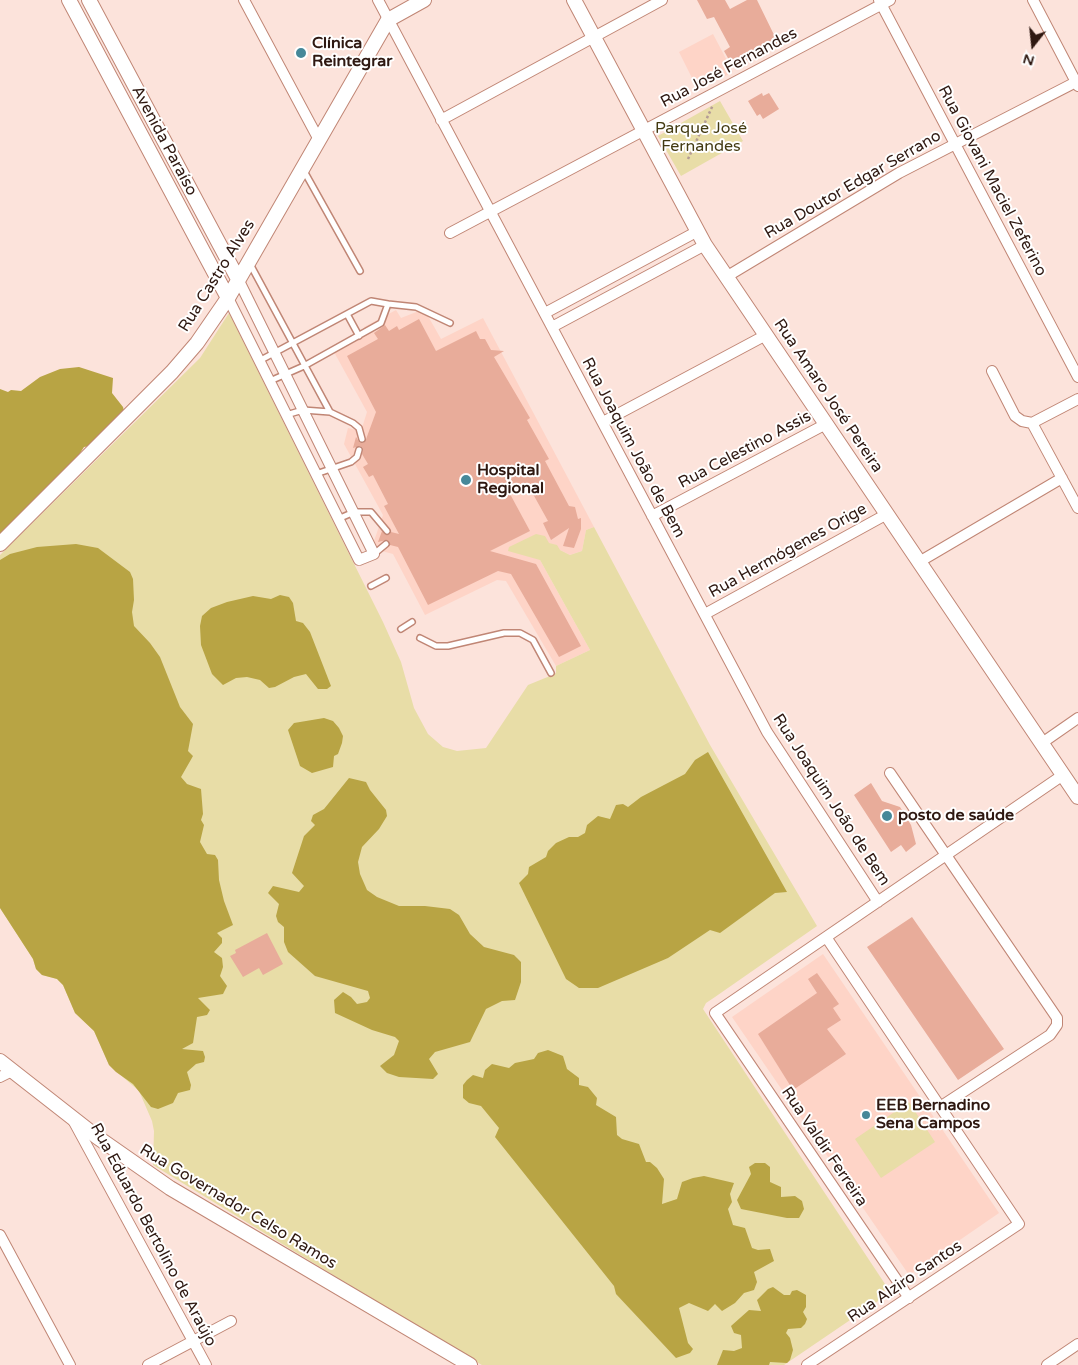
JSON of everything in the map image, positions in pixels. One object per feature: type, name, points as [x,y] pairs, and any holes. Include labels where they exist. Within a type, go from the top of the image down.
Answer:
[{"type":"street","name":"Avenida Paraíso","points":[[69,0],[228,298]]},
{"type":"street","name":"Avenida Paraíso","points":[[89,0],[238,279]]},
{"type":"street","points":[[244,0],[319,140]]},
{"type":"street","name":"Rua Joaquim João de Bem","points":[[378,0],[783,758],[878,902]]},
{"type":"street","points":[[388,20],[424,0]]},
{"type":"street","name":"Rua Amaro José Pereira","points":[[574,0],[705,245],[1078,797]]},
{"type":"street","points":[[442,120],[662,0]]},
{"type":"street","points":[[1033,0],[1077,84]]},
{"type":"street","name":"Rua José Fernandes","points":[[450,233],[884,2]]},
{"type":"street","name":"Rua Giovani Maciel Zeferino","points":[[884,2],[955,144],[1078,377]]},
{"type":"street","name":"Rua Castro Alves","points":[[0,544],[172,372],[201,338],[228,298],[388,20]]},
{"type":"street","name":"Rua Doutor Edgar Serrano","points":[[726,276],[899,173],[1077,84]]},
{"type":"street","points":[[545,314],[698,231]]},
{"type":"street","points":[[552,327],[705,245]]},
{"type":"street","points":[[228,298],[359,560],[374,554],[238,279]]},
{"type":"street","points":[[602,422],[766,335]]},
{"type":"street","points":[[992,371],[1015,416],[1022,421],[1032,423],[1078,399]]},
{"type":"street","points":[[1032,423],[1078,508]]},
{"type":"street","name":"Rua Celestino Assis","points":[[652,516],[826,424]]},
{"type":"street","points":[[919,562],[1062,478]]},
{"type":"street","name":"Rua Hermógenes Orige","points":[[705,614],[887,514]]},
{"type":"street","points":[[1042,743],[1078,718]]},
{"type":"street","points":[[890,773],[946,855],[1055,1012],[1056,1025],[1050,1035],[940,1107],[826,937],[878,902],[946,855],[1063,775]]},
{"type":"street","name":"Rua Valdir Ferreira","points":[[826,937],[715,1013],[909,1298]]},
{"type":"street","name":"Rua Governador Celso Ramos","points":[[0,1061],[6,1074],[73,1118],[128,1160],[203,1210],[470,1365]]},
{"type":"street","name":"Rua Alziro Santos","points":[[808,1365],[1019,1224],[940,1107]]},
{"type":"street","name":"Rua Eduardo Bertolino de Araújo","points":[[73,1118],[206,1365]]},
{"type":"street","points":[[0,1235],[70,1365]]},
{"type":"street","points":[[148,1365],[231,1321]]},
{"type":"street","points":[[1047,1365],[1078,1344]]},
{"type":"lane","points":[[302,169],[360,271]]},
{"type":"lane","points":[[249,262],[330,412]]},
{"type":"lane","points":[[259,361],[371,301],[416,307],[450,323]]},
{"type":"lane","points":[[270,382],[304,366],[381,323],[388,304]]},
{"type":"lane","points":[[347,314],[359,336]]},
{"type":"lane","points":[[286,415],[303,410],[330,412],[359,428],[362,439]]},
{"type":"lane","points":[[316,474],[351,462],[357,458],[358,450]]},
{"type":"lane","points":[[338,519],[354,512],[371,512],[387,531]]},
{"type":"lane","points":[[374,554],[386,544]]},
{"type":"lane","points":[[371,586],[386,578]]},
{"type":"lane","points":[[401,630],[412,622]]},
{"type":"lane","points":[[420,638],[436,646],[448,646],[504,633],[520,633],[533,640],[550,674]]},
{"type":"path","points":[[688,159],[720,90]]},
{"type":"shaded area","points":[[713,34],[733,72],[698,90],[679,52]]},
{"type":"shaded area","name":"Hospital Regional","points":[[424,309],[441,339],[483,318],[594,527],[586,530],[582,551],[570,555],[560,550],[540,560],[590,650],[556,666],[506,581],[497,580],[425,615],[393,554],[378,550],[374,541],[383,515],[344,444],[348,428],[361,431],[367,412],[334,352],[367,334],[364,327],[396,310],[401,318]]},
{"type":"shaded area","points":[[79,367],[113,378],[112,393],[124,411],[90,446],[84,447],[73,464],[0,537],[0,389],[8,392],[11,390],[21,391],[40,377],[60,369]]},
{"type":"shaded area","points":[[76,544],[98,548],[130,572],[133,579],[134,600],[132,612],[134,626],[160,657],[180,707],[193,724],[188,751],[193,756],[181,777],[187,784],[201,789],[203,814],[201,820],[204,825],[200,842],[207,854],[215,855],[218,860],[219,880],[233,925],[217,933],[222,938],[222,943],[214,952],[222,958],[223,967],[220,976],[227,986],[223,994],[198,998],[210,1010],[207,1015],[197,1017],[193,1043],[182,1049],[203,1051],[204,1062],[196,1064],[187,1072],[191,1085],[190,1090],[178,1093],[173,1103],[158,1109],[151,1107],[133,1084],[109,1065],[94,1031],[75,1013],[63,985],[57,979],[42,975],[36,969],[33,959],[0,908],[0,560],[10,554],[37,547]]},
{"type":"shaded area","points":[[280,595],[289,597],[293,603],[296,621],[303,623],[310,632],[331,686],[327,689],[318,689],[306,674],[269,688],[260,680],[247,677],[236,678],[223,685],[212,674],[201,645],[200,626],[202,616],[211,608],[227,602],[253,596],[271,599]]},
{"type":"shaded area","points":[[324,718],[333,721],[339,728],[343,736],[342,743],[338,754],[334,756],[333,767],[312,773],[300,766],[288,730],[294,723]]},
{"type":"shaded area","points":[[708,752],[787,892],[775,893],[720,933],[710,930],[668,958],[598,988],[579,988],[566,979],[519,883],[528,874],[529,867],[546,857],[548,851],[556,843],[585,833],[587,825],[598,816],[610,819],[616,805],[623,804],[628,807],[641,797],[685,774],[695,760]]},
{"type":"shaded area","points":[[349,778],[366,782],[386,810],[387,816],[379,829],[362,847],[358,862],[360,874],[367,890],[377,897],[399,906],[425,906],[450,909],[459,915],[470,934],[484,947],[514,955],[521,962],[521,982],[515,1000],[502,1001],[486,1009],[470,1042],[435,1052],[429,1059],[438,1074],[433,1079],[399,1077],[387,1073],[380,1066],[394,1055],[399,1041],[395,1037],[372,1030],[335,1013],[334,1000],[343,992],[357,1004],[367,1002],[370,998],[368,991],[315,976],[288,952],[284,942],[284,927],[278,922],[276,916],[279,904],[268,893],[273,886],[299,892],[304,886],[292,873],[304,836],[315,825],[311,821],[313,815],[324,809]]},
{"type":"shaded area","name":"EEB Bernadino Sena Campos","points":[[823,954],[999,1213],[909,1275],[732,1017]]},
{"type":"shaded area","points":[[548,1050],[563,1056],[567,1069],[579,1078],[579,1085],[588,1087],[597,1098],[596,1105],[616,1117],[617,1135],[622,1139],[639,1144],[646,1162],[650,1162],[657,1168],[664,1179],[662,1204],[677,1199],[682,1182],[693,1178],[704,1176],[734,1183],[730,1194],[732,1202],[728,1209],[733,1225],[745,1228],[752,1248],[758,1250],[770,1249],[774,1261],[754,1272],[757,1282],[754,1290],[744,1293],[735,1303],[722,1311],[715,1304],[708,1311],[689,1303],[679,1308],[688,1343],[693,1349],[690,1353],[676,1358],[616,1294],[614,1286],[495,1137],[499,1128],[481,1106],[469,1103],[463,1098],[463,1085],[467,1080],[473,1075],[483,1078],[485,1070],[492,1064],[509,1068],[515,1063],[534,1059],[538,1053]]},
{"type":"shaded area","points":[[755,1163],[765,1163],[770,1167],[770,1182],[781,1187],[781,1197],[795,1196],[802,1201],[804,1209],[799,1218],[787,1218],[741,1209],[737,1200],[751,1174],[749,1167]]},
{"type":"shaded area","points":[[773,1287],[784,1295],[790,1295],[792,1291],[797,1290],[806,1295],[806,1307],[803,1312],[807,1319],[805,1324],[801,1328],[788,1329],[786,1333],[790,1338],[793,1350],[790,1360],[787,1363],[770,1362],[769,1365],[717,1365],[723,1350],[734,1351],[742,1348],[741,1335],[734,1333],[731,1326],[749,1310],[761,1311],[757,1300],[768,1289]]},
{"type":"green space","name":"Parque José Fernandes","points":[[720,101],[743,141],[681,176],[658,136]]},
{"type":"green space","points":[[229,313],[383,622],[401,662],[414,708],[428,734],[443,747],[457,751],[486,748],[528,685],[556,673],[556,666],[590,650],[540,560],[508,551],[509,547],[536,534],[545,536],[549,543],[557,545],[560,550],[570,555],[582,551],[586,530],[594,527],[710,745],[817,926],[706,1003],[703,1009],[885,1284],[884,1297],[784,1365],[482,1365],[464,1355],[153,1165],[154,1131],[152,1121],[139,1091],[109,1065],[94,1031],[75,1013],[63,985],[57,979],[42,975],[36,969],[33,959],[0,908],[0,555],[200,358]]},
{"type":"green space","points":[[909,1102],[935,1142],[881,1178],[855,1139]]},
{"type":"building","points":[[697,0],[725,0],[730,9],[747,0],[757,0],[778,43],[746,57],[748,60],[733,67],[724,51],[730,47],[714,17],[707,19]]},
{"type":"building","points":[[762,93],[763,96],[769,93],[779,109],[763,119],[760,114],[757,116],[748,101]]},
{"type":"building","name":"Hospital Regional","points":[[419,319],[436,351],[476,331],[480,339],[485,339],[491,350],[504,351],[494,357],[530,418],[527,420],[549,459],[545,461],[569,506],[575,507],[578,519],[581,518],[581,529],[574,548],[563,546],[569,528],[551,540],[543,523],[548,521],[528,485],[510,494],[530,531],[490,551],[536,564],[581,646],[559,657],[511,574],[498,571],[428,605],[398,547],[390,545],[387,540],[378,542],[382,531],[386,535],[391,532],[399,534],[384,506],[388,504],[373,475],[369,477],[363,467],[368,464],[362,454],[363,448],[360,446],[353,448],[356,437],[360,443],[365,442],[376,412],[347,356],[378,339],[374,333],[385,325],[389,331],[397,326],[399,330]]},
{"type":"building","name":"posto de saúde","points":[[871,783],[882,801],[900,807],[911,825],[916,844],[906,852],[901,845],[891,852],[854,795]]},
{"type":"building","points":[[912,917],[1004,1049],[958,1080],[867,947]]},
{"type":"building","points":[[267,933],[283,964],[263,975],[259,968],[243,977],[230,956],[236,953],[235,950]]},
{"type":"building","points":[[817,973],[839,1004],[833,1008],[841,1020],[827,1029],[846,1054],[793,1090],[758,1034],[817,993],[808,979]]},
{"type":"place","name":"Clínica Reintegrar","points":[[301,53]]},
{"type":"place","name":"Hospital Regional","points":[[466,480]]},
{"type":"place","name":"posto de saúde","points":[[887,816]]},
{"type":"place","name":"EEB Bernadino Sena Campos","points":[[866,1115]]}]
